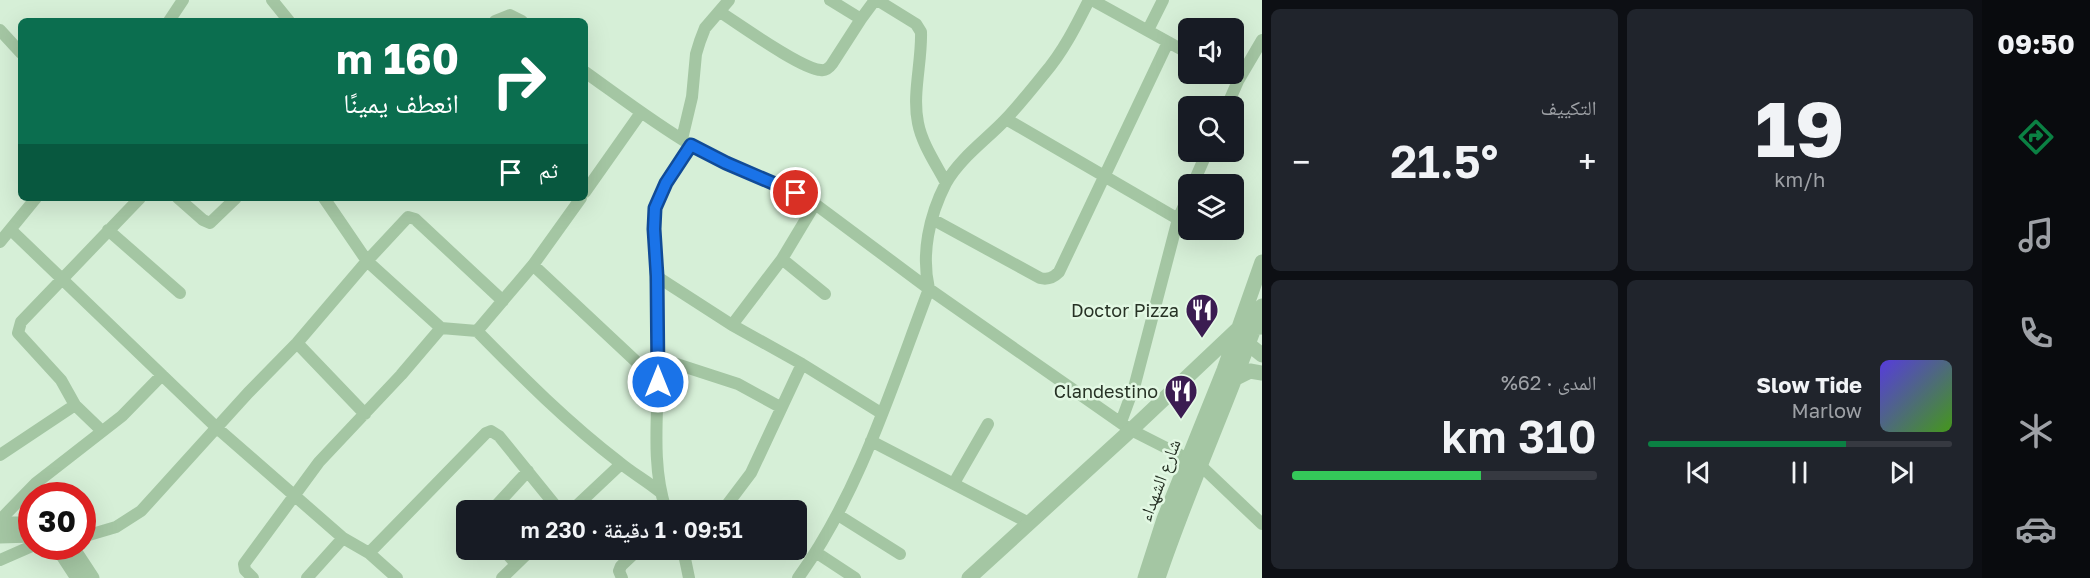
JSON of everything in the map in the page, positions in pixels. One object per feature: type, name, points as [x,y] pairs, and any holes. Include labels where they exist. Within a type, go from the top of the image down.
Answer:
[{"type":"street","points":[[171,18],[183,0]]},
{"type":"street","points":[[272,0],[287,18]]},
{"type":"street","points":[[663,500],[657,468],[658,358],[655,208],[687,142],[696,54],[700,41],[705,28],[729,0]]},
{"type":"street","points":[[830,0],[861,19]]},
{"type":"street","points":[[720,12],[768,44],[812,68],[821,70],[828,69],[832,64],[876,0],[916,24],[921,32],[916,108],[918,122],[925,144],[946,183]]},
{"type":"street","points":[[798,578],[817,553],[838,515],[871,441],[929,289],[924,254],[932,219],[946,183],[978,146],[1006,119],[1058,56],[1090,0],[1178,48]]},
{"type":"street","points":[[1148,30],[1163,0]]},
{"type":"street","points":[[502,18],[510,15],[518,18]]},
{"type":"street","points":[[0,30],[18,50]]},
{"type":"street","points":[[1244,71],[1262,40]]},
{"type":"street","points":[[932,219],[1040,278],[1049,279],[1059,272],[1168,42]]},
{"type":"street","points":[[588,74],[640,114],[687,142],[726,163],[796,193],[815,204],[929,289],[1126,426],[1194,462],[1261,520]]},
{"type":"street","points":[[588,188],[640,114]]},
{"type":"street","points":[[1006,119],[1178,219],[1126,426]]},
{"type":"street","points":[[0,242],[34,201]]},
{"type":"street","points":[[102,431],[75,405],[61,380],[18,333],[21,322],[137,201]]},
{"type":"street","points":[[181,201],[203,220],[210,223],[233,201]]},
{"type":"street","points":[[326,201],[367,261],[441,328],[477,331],[571,422],[621,464],[641,476],[660,492]]},
{"type":"street","points":[[477,331],[533,265],[579,201]]},
{"type":"street","points":[[732,325],[782,259],[815,204]]},
{"type":"street","points":[[96,533],[116,527],[141,511],[261,378],[297,343],[405,219],[411,217],[503,301]]},
{"type":"street","points":[[11,230],[217,428],[343,538],[369,553],[397,578]]},
{"type":"street","points":[[108,230],[180,293]]},
{"type":"street","points":[[782,259],[825,294]]},
{"type":"street","name":"شارع الشهداء","points":[[1158,578],[1183,489],[1241,336],[1262,262]]},
{"type":"street","points":[[533,265],[658,382]]},
{"type":"street","points":[[657,276],[732,325],[802,364],[881,413]]},
{"type":"street","points":[[969,578],[1029,523],[1126,426],[1241,336],[1258,327],[1262,306]]},
{"type":"street","points":[[253,578],[244,570],[244,564],[294,494],[319,462],[441,328]]},
{"type":"street","points":[[1241,336],[1262,355]]},
{"type":"street","name":"شارع الشهداء","points":[[1194,462],[1236,378],[1241,336]]},
{"type":"street","points":[[297,343],[365,414]]},
{"type":"street","points":[[658,358],[738,384],[780,406]]},
{"type":"street","points":[[731,500],[751,473],[780,406],[802,364]]},
{"type":"street","points":[[1236,378],[1250,371],[1262,373]]},
{"type":"street","points":[[0,522],[36,483],[122,416],[162,375]]},
{"type":"street","points":[[0,455],[75,405]]},
{"type":"street","points":[[954,483],[988,424]]},
{"type":"street","points":[[369,553],[489,432],[495,432],[551,500]]},
{"type":"street","points":[[871,441],[1029,523]]},
{"type":"street","points":[[583,500],[621,464]]},
{"type":"street","points":[[501,500],[528,471]]},
{"type":"street","name":"شارع الشهداء","points":[[1145,578],[1164,519],[1183,489]]},
{"type":"street","points":[[838,515],[900,554]]},
{"type":"street","points":[[0,522],[18,523]]},
{"type":"street","points":[[0,536],[18,535]]},
{"type":"street","points":[[307,578],[343,538]]},
{"type":"street","points":[[0,560],[18,552]]},
{"type":"street","points":[[817,553],[855,578]]},
{"type":"street","points":[[70,560],[78,578]]},
{"type":"street","points":[[76,560],[92,578]]},
{"type":"street","points":[[513,560],[516,564]]},
{"type":"street","points":[[502,578],[520,560]]},
{"type":"street","points":[[622,578],[619,571],[627,560]]},
{"type":"street","points":[[688,560],[689,578]]},
{"type":"place","name":"Doctor Pizza","points":[[1202,339]]},
{"type":"place","name":"Clandestino","points":[[1181,420]]},
{"type":"route","points":[[658,382],[655,208],[666,183],[691,145],[726,163],[796,193]]}]
